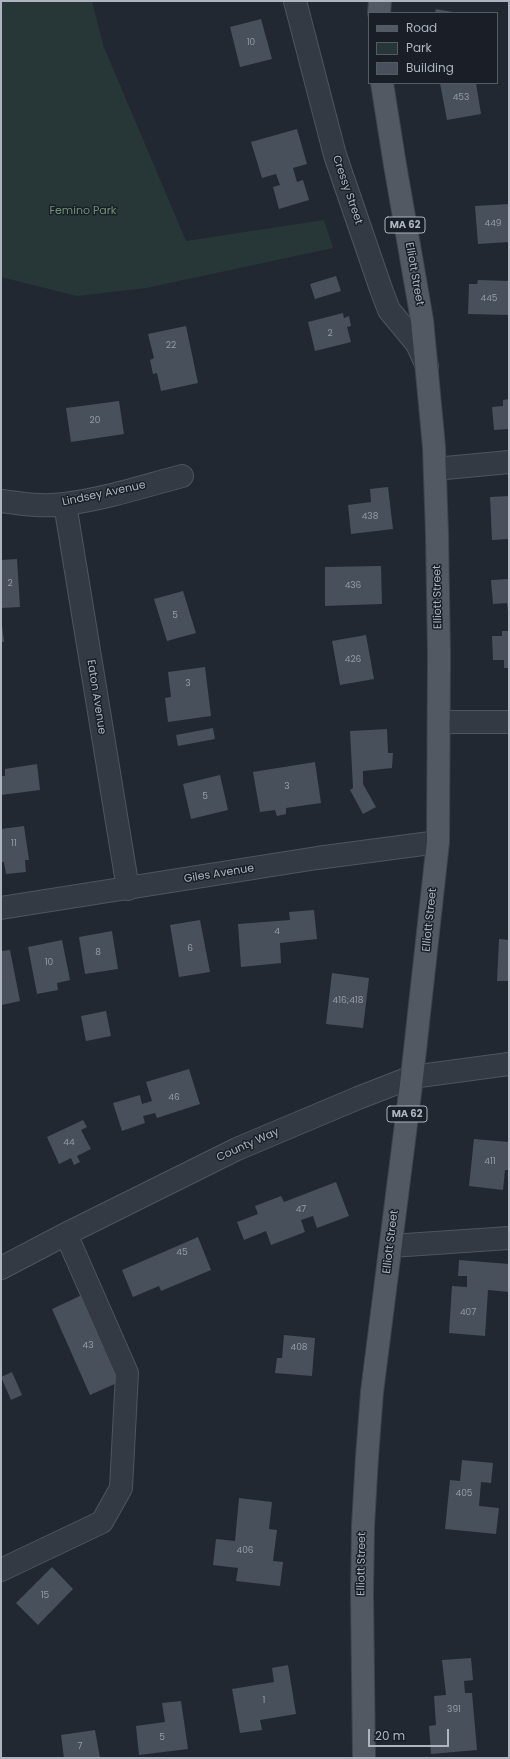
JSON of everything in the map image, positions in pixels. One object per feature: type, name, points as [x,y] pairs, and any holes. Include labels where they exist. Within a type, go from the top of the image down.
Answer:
[{"type":"main road","points":[[380,1],[380,12]]},
{"type":"main road","name":"Elliott Street","points":[[364,1758],[362,1526],[372,1392],[412,1078],[438,842],[439,722],[437,534],[435,469],[428,367],[422,320],[394,165],[382,84]]},
{"type":"street","name":"Cressy Street","points":[[296,1],[335,155],[389,310],[417,344],[428,367]]},
{"type":"street","points":[[435,469],[509,462]]},
{"type":"street","name":"Lindsey Avenue","points":[[1,501],[28,504],[65,504],[112,495],[182,476]]},
{"type":"street","name":"Eaton Avenue","points":[[65,504],[128,889]]},
{"type":"street","points":[[439,722],[509,722]]},
{"type":"street","name":"Giles Avenue","points":[[1,908],[317,858],[438,842]]},
{"type":"street","name":"County Way","points":[[1,1268],[237,1149],[412,1078],[509,1064]]},
{"type":"street","points":[[1,1570],[102,1522],[121,1488],[127,1373],[66,1234]]},
{"type":"street","points":[[391,1246],[509,1238]]},
{"type":"green space","name":"Femino Park","points":[[1,1],[92,1],[103,45],[186,241],[324,220],[333,248],[146,288],[77,296],[1,277]]},
{"type":"building","points":[[436,9],[453,12],[435,12]]},
{"type":"building","points":[[261,19],[272,59],[240,67],[230,27]]},
{"type":"building","points":[[440,84],[476,84],[481,114],[447,120]]},
{"type":"building","points":[[297,129],[307,164],[293,168],[297,182],[303,180],[309,200],[279,209],[273,187],[280,185],[276,174],[262,178],[251,142]]},
{"type":"building","points":[[509,204],[509,242],[478,244],[475,206]]},
{"type":"building","points":[[336,276],[341,291],[315,299],[310,284]]},
{"type":"building","points":[[478,280],[509,281],[509,315],[468,314],[469,284],[477,284]]},
{"type":"building","points":[[343,313],[344,318],[349,316],[351,326],[347,327],[351,342],[315,351],[308,322]]},
{"type":"building","points":[[186,326],[198,383],[161,391],[157,373],[153,374],[150,360],[154,358],[148,334]]},
{"type":"building","points":[[509,399],[509,429],[494,430],[492,407],[503,406],[503,400]]},
{"type":"building","points":[[119,401],[124,434],[71,442],[66,408]]},
{"type":"building","points":[[388,487],[393,529],[351,534],[348,505],[371,502],[370,489]]},
{"type":"building","points":[[509,496],[509,539],[492,540],[490,497]]},
{"type":"building","points":[[17,559],[20,607],[1,608],[1,560]]},
{"type":"building","points":[[381,566],[382,604],[325,606],[325,567]]},
{"type":"building","points":[[509,579],[508,611],[507,603],[493,604],[491,580]]},
{"type":"building","points":[[183,591],[196,633],[167,641],[154,599]]},
{"type":"building","points":[[1,617],[4,642],[1,642]]},
{"type":"building","points":[[502,631],[509,631],[509,668],[504,668],[504,660],[493,660],[492,636],[502,636]]},
{"type":"building","points":[[366,635],[374,679],[340,685],[332,641]]},
{"type":"building","points":[[205,667],[211,716],[168,722],[165,698],[171,697],[168,672]]},
{"type":"building","points":[[213,728],[215,739],[178,746],[176,735]]},
{"type":"building","points":[[387,729],[388,753],[393,753],[392,768],[363,771],[363,784],[376,807],[363,814],[350,790],[353,788],[350,731]]},
{"type":"building","points":[[315,762],[321,803],[286,808],[286,814],[277,816],[275,810],[260,812],[253,772]]},
{"type":"building","points":[[37,764],[40,790],[1,795],[1,776],[5,776],[5,769]]},
{"type":"building","points":[[220,775],[228,810],[191,819],[183,784]]},
{"type":"building","points":[[24,826],[29,860],[25,860],[26,872],[6,874],[4,862],[1,862],[1,829]]},
{"type":"building","points":[[314,910],[317,939],[280,943],[281,963],[241,967],[238,924],[290,920],[289,912]]},
{"type":"building","points":[[200,920],[210,972],[179,977],[170,925]]},
{"type":"building","points":[[112,931],[118,969],[85,974],[79,937]]},
{"type":"building","points":[[499,939],[509,940],[509,981],[497,981]]},
{"type":"building","points":[[62,940],[70,980],[57,983],[58,990],[37,994],[28,947]]},
{"type":"building","points":[[10,950],[20,1001],[2,1005],[1,951]]},
{"type":"building","points":[[332,973],[369,978],[363,1028],[326,1024]]},
{"type":"building","points":[[106,1011],[111,1036],[86,1041],[81,1016]]},
{"type":"building","points":[[189,1069],[200,1104],[157,1118],[155,1113],[143,1116],[145,1123],[122,1131],[113,1103],[140,1095],[142,1104],[152,1101],[146,1082]]},
{"type":"building","points":[[83,1120],[87,1127],[81,1130],[91,1149],[77,1156],[80,1162],[74,1165],[71,1158],[59,1164],[47,1137]]},
{"type":"building","points":[[474,1139],[509,1142],[509,1170],[505,1170],[503,1190],[469,1186]]},
{"type":"building","points":[[336,1182],[349,1216],[317,1228],[313,1216],[301,1220],[305,1232],[271,1245],[266,1231],[244,1240],[237,1222],[258,1214],[255,1206],[281,1196],[284,1202]]},
{"type":"building","points":[[198,1237],[211,1270],[161,1291],[159,1286],[133,1297],[122,1270]]},
{"type":"building","points":[[459,1260],[509,1264],[509,1292],[488,1290],[485,1336],[449,1333],[452,1286],[467,1287],[467,1276],[458,1276]]},
{"type":"building","points":[[82,1295],[110,1345],[103,1348],[119,1382],[90,1395],[52,1309]]},
{"type":"building","points":[[284,1335],[315,1338],[312,1376],[275,1373],[277,1358],[282,1358]]},
{"type":"building","points":[[12,1372],[22,1395],[11,1400],[1,1377]]},
{"type":"building","points":[[462,1460],[493,1463],[491,1483],[481,1482],[479,1506],[499,1508],[496,1534],[445,1529],[450,1480],[460,1481]]},
{"type":"building","points":[[239,1498],[272,1502],[269,1529],[277,1530],[273,1561],[283,1562],[280,1586],[236,1581],[238,1568],[213,1565],[216,1539],[235,1541]]},
{"type":"building","points":[[52,1567],[73,1589],[38,1625],[16,1603]]},
{"type":"building","points":[[471,1658],[473,1680],[464,1681],[465,1693],[472,1693],[477,1750],[431,1754],[429,1726],[436,1725],[434,1696],[446,1695],[442,1660]]},
{"type":"building","points":[[288,1665],[296,1714],[260,1720],[262,1730],[240,1733],[232,1689],[274,1682],[272,1668]]},
{"type":"building","points":[[181,1701],[188,1749],[139,1755],[136,1726],[165,1722],[162,1703]]},
{"type":"building","points":[[95,1730],[100,1758],[64,1758],[61,1735]]}]
